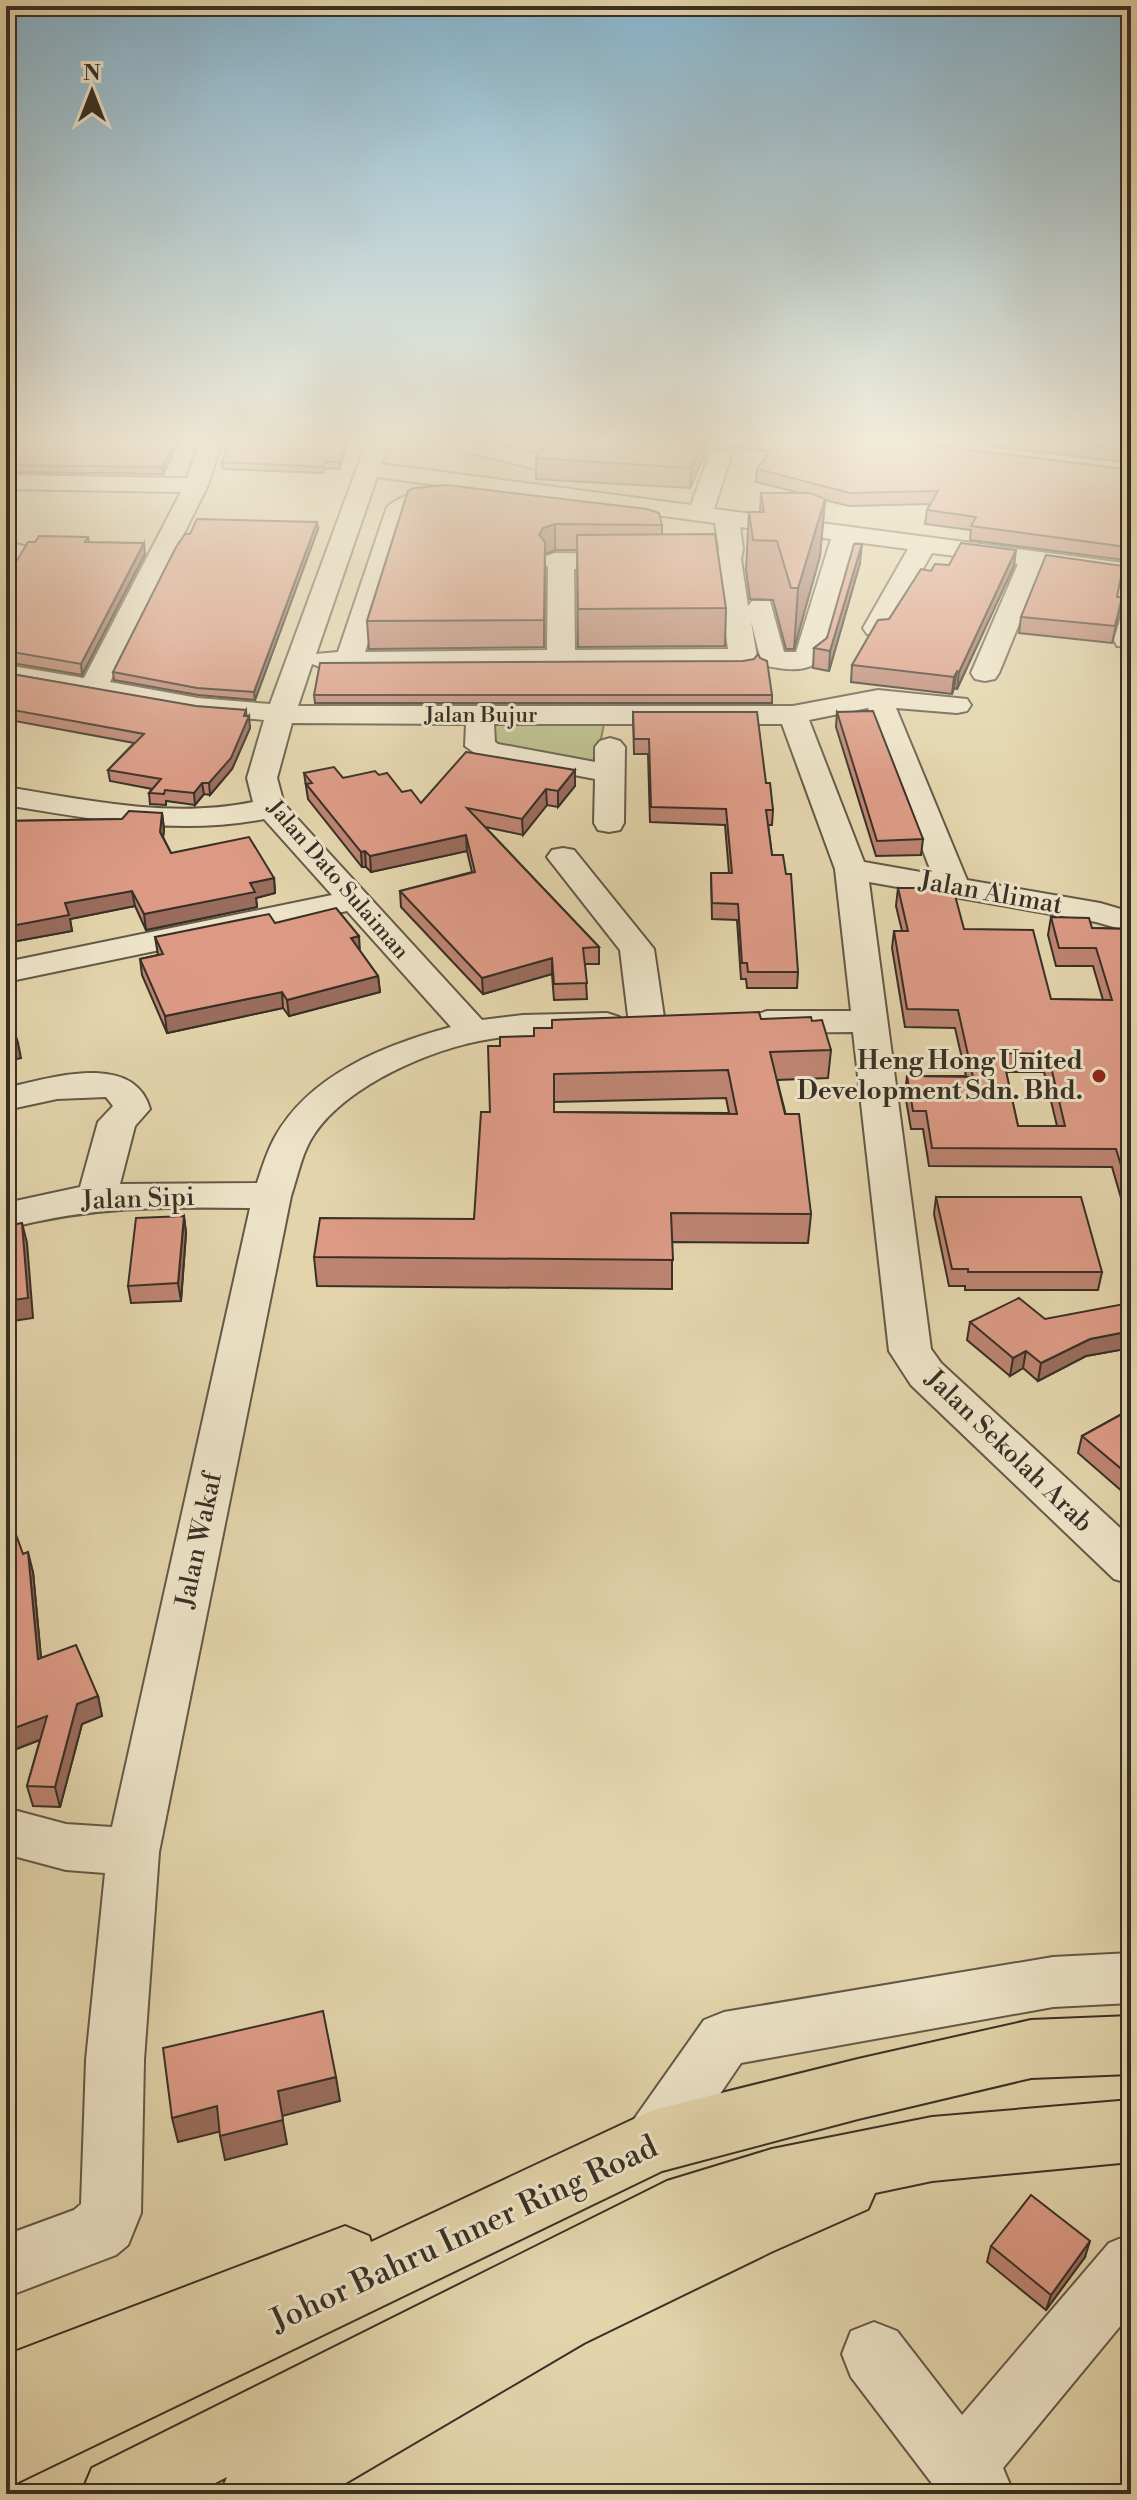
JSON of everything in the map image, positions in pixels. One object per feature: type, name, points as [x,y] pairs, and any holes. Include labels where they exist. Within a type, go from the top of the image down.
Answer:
[{"type":"highway","name":"Johor Bahru Inner Ring Road","points":[[16,2427],[653,2142],[858,2089],[1031,2049],[1131,2045]]},
{"type":"highway","points":[[118,2494],[667,2214],[772,2182],[932,2149],[1131,2131]]},
{"type":"highway","points":[[257,2494],[560,2319],[747,2228],[932,2149]]},
{"type":"street","points":[[93,688],[161,555]]},
{"type":"street","name":"Jalan Dato Sulaiman","points":[[337,555],[280,714],[260,780],[261,791],[271,808],[474,1032]]},
{"type":"street","points":[[349,659],[382,555]]},
{"type":"street","points":[[299,661],[743,657],[728,559],[722,555]]},
{"type":"street","points":[[745,555],[756,574],[769,656],[778,661],[802,661],[808,657],[838,555]]},
{"type":"street","points":[[876,628],[918,555]]},
{"type":"street","points":[[1002,555],[1131,572]]},
{"type":"street","points":[[985,673],[1033,559]]},
{"type":"street","points":[[561,658],[558,562],[649,562]]},
{"type":"street","name":"Jalan Bujur","points":[[6,673],[209,707],[280,714],[793,715],[878,698],[957,705]]},
{"type":"street","points":[[878,698],[953,886]]},
{"type":"street","points":[[609,823],[611,715]]},
{"type":"street","name":"Jalan Sekolah Arab","points":[[793,715],[851,869],[910,1351],[926,1374],[1131,1566]]},
{"type":"street","points":[[480,716],[480,746],[490,751],[609,773]]},
{"type":"street","points":[[6,796],[140,817],[182,820],[233,817],[271,808]]},
{"type":"street","points":[[563,857],[637,949],[647,1024]]},
{"type":"street","name":"Jalan Alimat","points":[[851,869],[1100,913],[1131,922]]},
{"type":"street","points":[[6,972],[353,900]]},
{"type":"street","name":"Jalan Wakaf","points":[[6,2266],[94,2233],[106,2223],[111,2213],[115,2060],[133,1852],[272,1196],[298,1129],[330,1094],[374,1067],[474,1032],[540,1025],[870,1021]]},
{"type":"street","points":[[6,1099],[96,1083],[115,1086],[128,1094],[133,1100],[132,1109],[117,1122],[97,1196]]},
{"type":"street","name":"Jalan Sipi","points":[[6,1216],[27,1208],[97,1196],[272,1196]]},
{"type":"street","points":[[6,1831],[66,1847],[133,1852]]},
{"type":"street","points":[[653,2142],[724,2039],[1053,1982],[1131,1978]]},
{"type":"street","points":[[874,2354],[971,2480],[1131,2265]]},
{"type":"green space","points":[[488,721],[604,724],[596,764],[496,748]]},
{"type":"building","points":[[20,555],[138,555],[81,664],[6,651],[6,566],[16,562]]},
{"type":"building","points":[[172,555],[305,555],[254,692],[197,688],[113,672]]},
{"type":"building","points":[[388,555],[545,555],[544,620],[367,621]]},
{"type":"building","points":[[577,555],[718,555],[726,608],[578,609]]},
{"type":"building","points":[[781,555],[808,555],[798,588],[791,588]]},
{"type":"building","points":[[851,555],[859,555],[830,651],[814,648],[827,638]]},
{"type":"building","points":[[955,555],[1014,555],[959,672],[954,677],[852,665],[878,620],[889,619],[921,569],[931,571],[935,564],[949,565]]},
{"type":"building","points":[[1046,555],[1123,566],[1117,597],[1122,597],[1115,626],[1021,617]]},
{"type":"building","points":[[758,654],[767,661],[772,695],[314,695],[320,663],[743,661],[754,659]]},
{"type":"building","points":[[6,673],[196,706],[246,710],[244,716],[249,716],[231,758],[209,783],[202,783],[194,793],[165,790],[164,794],[149,793],[161,779],[108,770],[144,734],[13,710],[6,715]]},
{"type":"building","points":[[873,711],[923,839],[877,841],[837,712]]},
{"type":"building","points":[[633,712],[757,712],[766,783],[770,783],[773,810],[766,810],[772,855],[783,855],[786,874],[791,874],[798,972],[748,972],[747,963],[742,963],[738,904],[712,903],[711,873],[732,873],[726,809],[651,807],[649,739],[634,739]]},
{"type":"building","points":[[466,752],[575,770],[558,791],[546,789],[522,819],[467,808],[599,947],[583,948],[587,983],[554,984],[552,958],[482,978],[400,891],[475,872],[466,835],[370,856],[365,851],[361,852],[306,784],[312,783],[304,773],[334,767],[343,778],[375,771],[379,775],[387,773],[402,792],[411,790],[421,803]]},
{"type":"building","points":[[129,811],[162,813],[160,832],[171,853],[249,837],[274,878],[250,883],[255,892],[144,914],[132,891],[65,903],[69,915],[6,927],[6,821],[122,819]]},
{"type":"building","points":[[898,888],[953,888],[964,929],[1033,930],[1051,999],[1112,1000],[1096,948],[1059,948],[1051,917],[1089,918],[1092,928],[1131,929],[1131,1198],[1116,1149],[932,1148],[926,1111],[913,1111],[907,1076],[973,1077],[958,1010],[907,1009],[894,931],[908,931]],"holes":[[[1002,1053],[1048,1054],[1065,1126],[1018,1126]]]},
{"type":"building","points":[[336,908],[359,936],[351,938],[378,976],[287,1000],[282,992],[165,1016],[140,959],[163,954],[155,937],[269,914],[275,923]]},
{"type":"building","points":[[6,1003],[18,1043],[6,1045]]},
{"type":"building","points":[[759,1012],[761,1019],[811,1017],[812,1021],[822,1020],[831,1050],[770,1052],[785,1114],[799,1114],[811,1214],[671,1213],[673,1260],[314,1257],[320,1218],[474,1219],[481,1112],[490,1112],[488,1046],[500,1046],[500,1037],[534,1036],[534,1028],[552,1028],[552,1020]],"holes":[[[728,1070],[737,1114],[554,1112],[554,1074]]]},
{"type":"building","points":[[936,1197],[1081,1197],[1102,1272],[968,1272],[968,1269],[952,1269]]},
{"type":"building","points":[[184,1216],[178,1283],[128,1286],[136,1218]]},
{"type":"building","points":[[22,1223],[28,1298],[6,1301],[6,1226]]},
{"type":"building","points":[[1019,1298],[1045,1319],[1124,1304],[1131,1316],[1131,1331],[1090,1339],[1041,1363],[1026,1351],[1013,1358],[970,1322]]},
{"type":"building","points":[[1131,1409],[1131,1477],[1082,1436]]},
{"type":"building","points":[[6,1507],[23,1554],[28,1552],[38,1659],[76,1645],[98,1696],[77,1704],[55,1787],[27,1786],[47,1716],[6,1731]]},
{"type":"building","points":[[323,2011],[336,2077],[278,2091],[283,2120],[220,2136],[217,2106],[172,2118],[163,2048]]},
{"type":"building","points":[[1031,2195],[1090,2241],[1051,2295],[991,2246]]},
{"type":"place","name":"Heng Hong United Development Sdn. Bhd.","points":[[1099,1076]]}]
